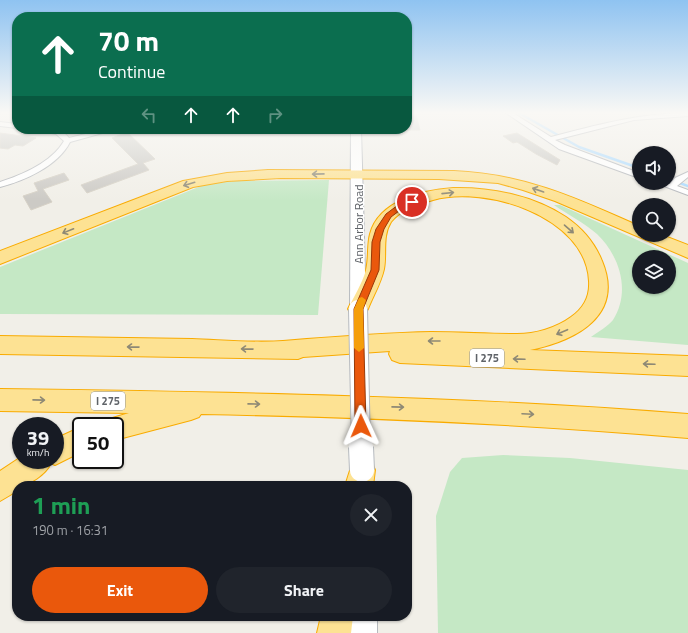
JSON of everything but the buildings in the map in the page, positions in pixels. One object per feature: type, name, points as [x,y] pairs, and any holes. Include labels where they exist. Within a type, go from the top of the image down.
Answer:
[{"type":"highway","points":[[0,258],[162,193],[204,180],[244,175],[357,174],[464,176],[504,181],[552,195],[632,229]]},
{"type":"highway","points":[[286,349],[430,341],[524,342],[560,334],[580,322],[596,302],[600,292],[599,278],[594,260],[584,243],[567,226],[546,212],[514,199],[495,195],[476,192],[442,193],[404,203],[389,215],[380,229],[376,242],[375,270],[358,309]]},
{"type":"highway","points":[[664,242],[688,252]]},
{"type":"highway","name":"I 275","points":[[0,345],[286,349],[688,366]]},
{"type":"highway","name":"I 275","points":[[0,400],[431,408],[589,417],[688,426]]},
{"type":"highway","points":[[124,426],[215,403]]},
{"type":"highway","points":[[0,487],[26,469]]},
{"type":"highway","points":[[334,633],[336,621]]},
{"type":"main road","name":"Ann Arbor Road","points":[[356,143],[361,481]]},
{"type":"main road","points":[[364,621],[364,633]]},
{"type":"street","points":[[0,185],[21,178],[33,171],[61,151],[66,143]]},
{"type":"street","points":[[557,143],[576,153],[632,173]]},
{"type":"street","points":[[676,182],[688,174]]},
{"type":"street","points":[[676,188],[688,193]]},
{"type":"green space","points":[[329,180],[318,315],[0,314],[0,267],[206,184],[235,181]]},
{"type":"green space","points":[[554,205],[560,205],[632,238],[632,242],[642,242],[659,250],[632,250],[632,294],[676,294],[676,258],[688,263],[688,345],[591,337],[613,320],[621,298],[622,286],[617,263],[612,253],[597,234]]},
{"type":"green space","points":[[503,455],[570,458],[688,470],[688,633],[438,633],[436,516],[450,472],[462,458]]},
{"type":"waterway","points":[[571,143],[579,147],[632,166]]},
{"type":"waterway","points":[[676,182],[688,186]]},
{"type":"slow traffic","points":[[359,348],[358,309],[362,300]]},
{"type":"route","points":[[361,426],[358,309],[375,270],[376,242],[380,229],[389,215],[404,203],[412,202]]}]
